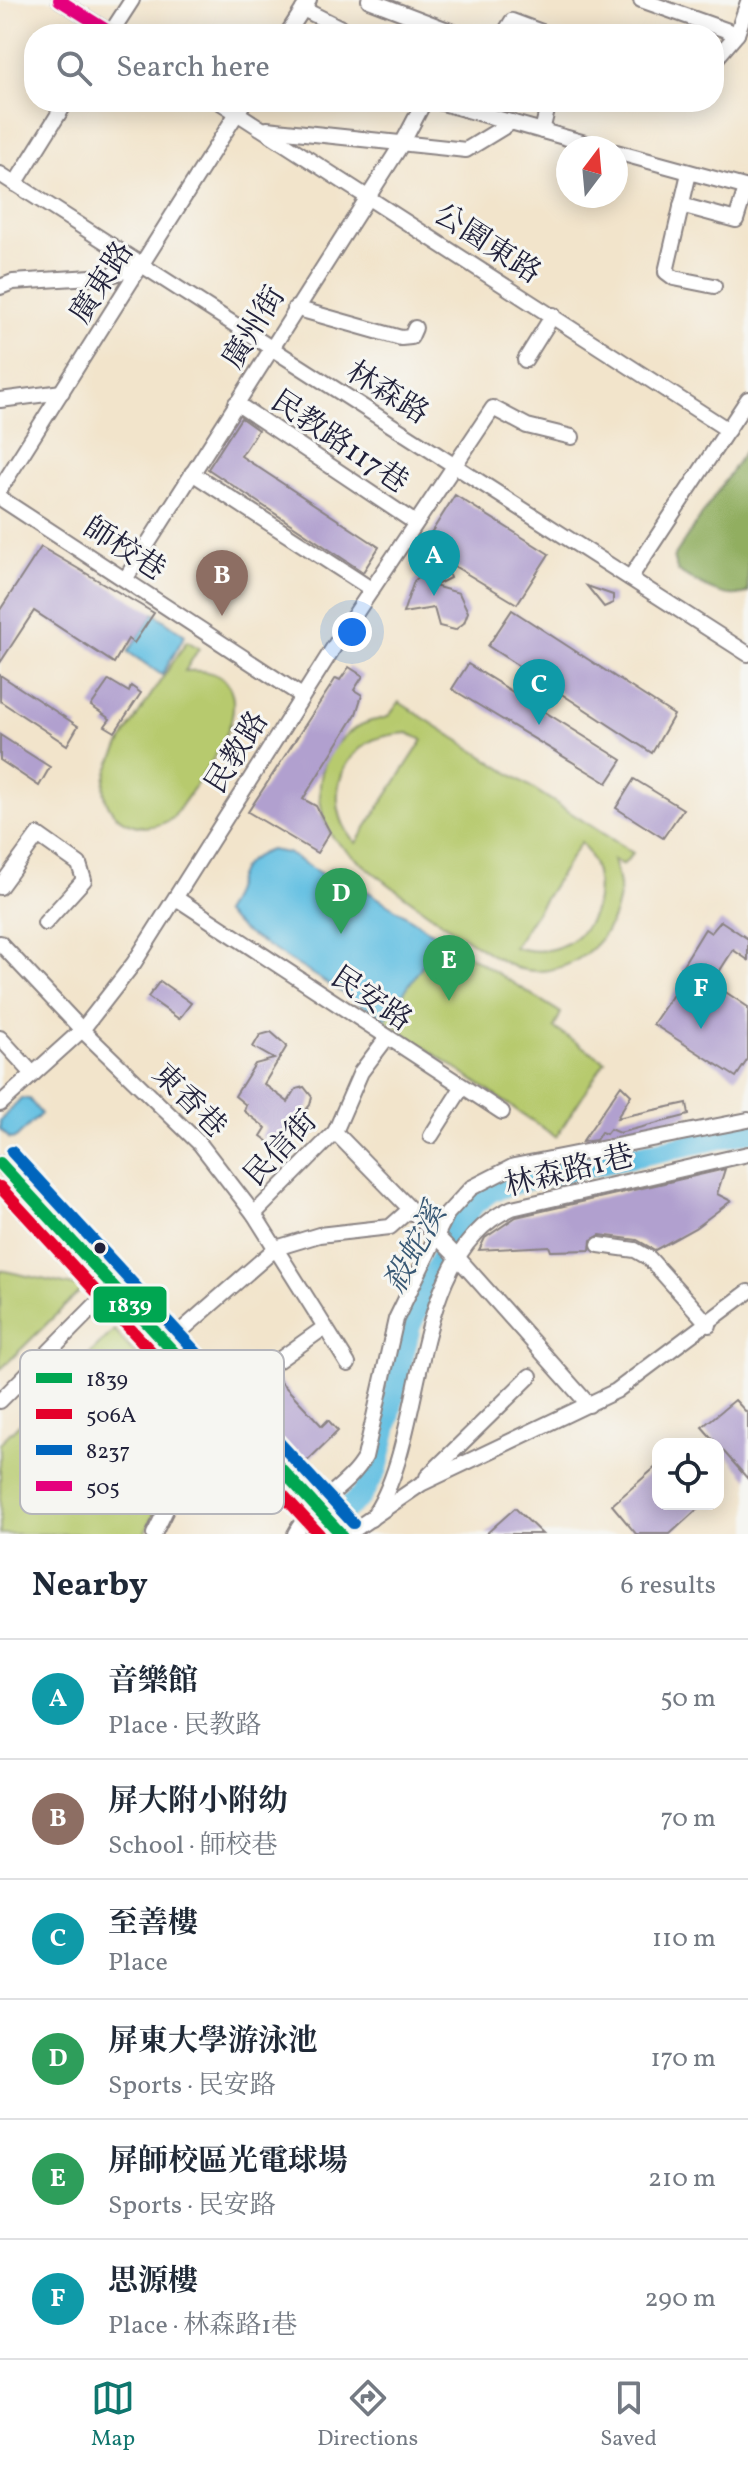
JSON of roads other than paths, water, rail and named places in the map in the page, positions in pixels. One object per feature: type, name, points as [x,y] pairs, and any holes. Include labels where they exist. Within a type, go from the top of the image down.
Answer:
[{"type":"street","points":[[59,0],[96,24]]},
{"type":"street","points":[[117,24],[132,0]]},
{"type":"street","points":[[369,0],[428,24]]},
{"type":"street","points":[[641,0],[709,24]]},
{"type":"street","points":[[724,49],[737,34],[748,2]]},
{"type":"street","points":[[293,24],[306,4],[337,24]]},
{"type":"street","points":[[724,29],[737,34]]},
{"type":"street","points":[[15,184],[60,112]]},
{"type":"street","name":"廣東路","points":[[0,489],[143,266],[237,112]]},
{"type":"street","name":"公園東路","points":[[245,112],[262,129],[728,430]]},
{"type":"street","name":"廣州街","points":[[126,578],[403,142],[419,112]]},
{"type":"street","points":[[476,112],[560,136]]},
{"type":"street","points":[[542,131],[547,112]]},
{"type":"street","points":[[262,129],[466,150],[512,122]]},
{"type":"street","points":[[628,155],[747,188],[736,220],[681,205]]},
{"type":"street","points":[[689,173],[666,272],[674,278],[714,286]]},
{"type":"street","name":"林森路","points":[[0,174],[748,654]]},
{"type":"street","points":[[0,287],[13,282],[107,276],[143,266]]},
{"type":"street","name":"林森路","points":[[295,308],[401,338],[411,337],[415,328]]},
{"type":"street","points":[[525,360],[553,315]]},
{"type":"street","points":[[0,400],[62,392]]},
{"type":"street","points":[[630,578],[748,399]]},
{"type":"street","name":"民教路117巷","points":[[236,403],[414,522]]},
{"type":"street","name":"民教路","points":[[0,1104],[82,1030],[134,963],[414,522],[493,408],[527,426],[572,437]]},
{"type":"street","points":[[192,473],[371,589]]},
{"type":"street","name":"師校巷","points":[[0,498],[302,696]]},
{"type":"street","points":[[0,887],[38,835],[79,864],[84,880],[45,923]]},
{"type":"street","name":"民安路","points":[[176,898],[461,1089],[502,1112]]},
{"type":"street","name":"東香巷","points":[[0,943],[82,1030],[200,1144],[254,1214]]},
{"type":"street","points":[[0,1038],[33,1074]]},
{"type":"street","name":"民信街","points":[[348,1364],[254,1214],[335,1132],[361,1072],[386,1039]]},
{"type":"street","points":[[431,1136],[461,1089]]},
{"type":"street","name":"林森路1巷","points":[[295,1534],[317,1508],[356,1473],[365,1457],[396,1319],[447,1214],[471,1188],[514,1166],[748,1120]]},
{"type":"street","points":[[335,1132],[408,1211],[459,1259],[589,1405]]},
{"type":"street","name":"林森路1巷","points":[[371,1519],[393,1481],[420,1357],[445,1287],[459,1259],[483,1225],[512,1208],[748,1154]]},
{"type":"street","points":[[0,1163],[171,1350]]},
{"type":"street","points":[[166,1344],[276,1248],[319,1235],[390,1227],[408,1211]]},
{"type":"street","points":[[599,1245],[635,1250],[649,1258],[709,1325]]},
{"type":"street","points":[[51,1350],[114,1286]]},
{"type":"street","points":[[421,1484],[616,1391],[709,1325],[748,1292]]},
{"type":"street","points":[[284,1356],[325,1327]]},
{"type":"street","points":[[348,1534],[421,1484],[530,1376]]},
{"type":"street","points":[[0,1401],[20,1381]]},
{"type":"street","points":[[284,1473],[341,1534]]},
{"type":"street","points":[[154,1534],[163,1514]]},
{"type":"water","points":[[154,613],[185,635],[162,675],[128,652]]},
{"type":"water","points":[[270,850],[287,853],[325,876],[331,868],[441,938],[385,1020],[242,930],[223,913],[242,869],[248,862]]},
{"type":"water","points":[[21,1098],[29,1099],[41,1114],[16,1138],[10,1139],[0,1129],[0,1121]]},
{"type":"waterway","name":"殺蛇溪","points":[[322,1534],[330,1522],[361,1496],[377,1469],[410,1326],[447,1244],[474,1204],[491,1191],[522,1181],[748,1132]]},
{"type":"place","name":"音樂館","points":[[434,596]]},
{"type":"place","name":"屏大附小附幼","points":[[222,616]]},
{"type":"place","name":"至善樓","points":[[539,725]]},
{"type":"place","name":"屏東大學游泳池","points":[[341,934]]},
{"type":"place","name":"屏師校區光電球場","points":[[449,1001]]},
{"type":"place","name":"思源樓","points":[[701,1029]]}]
